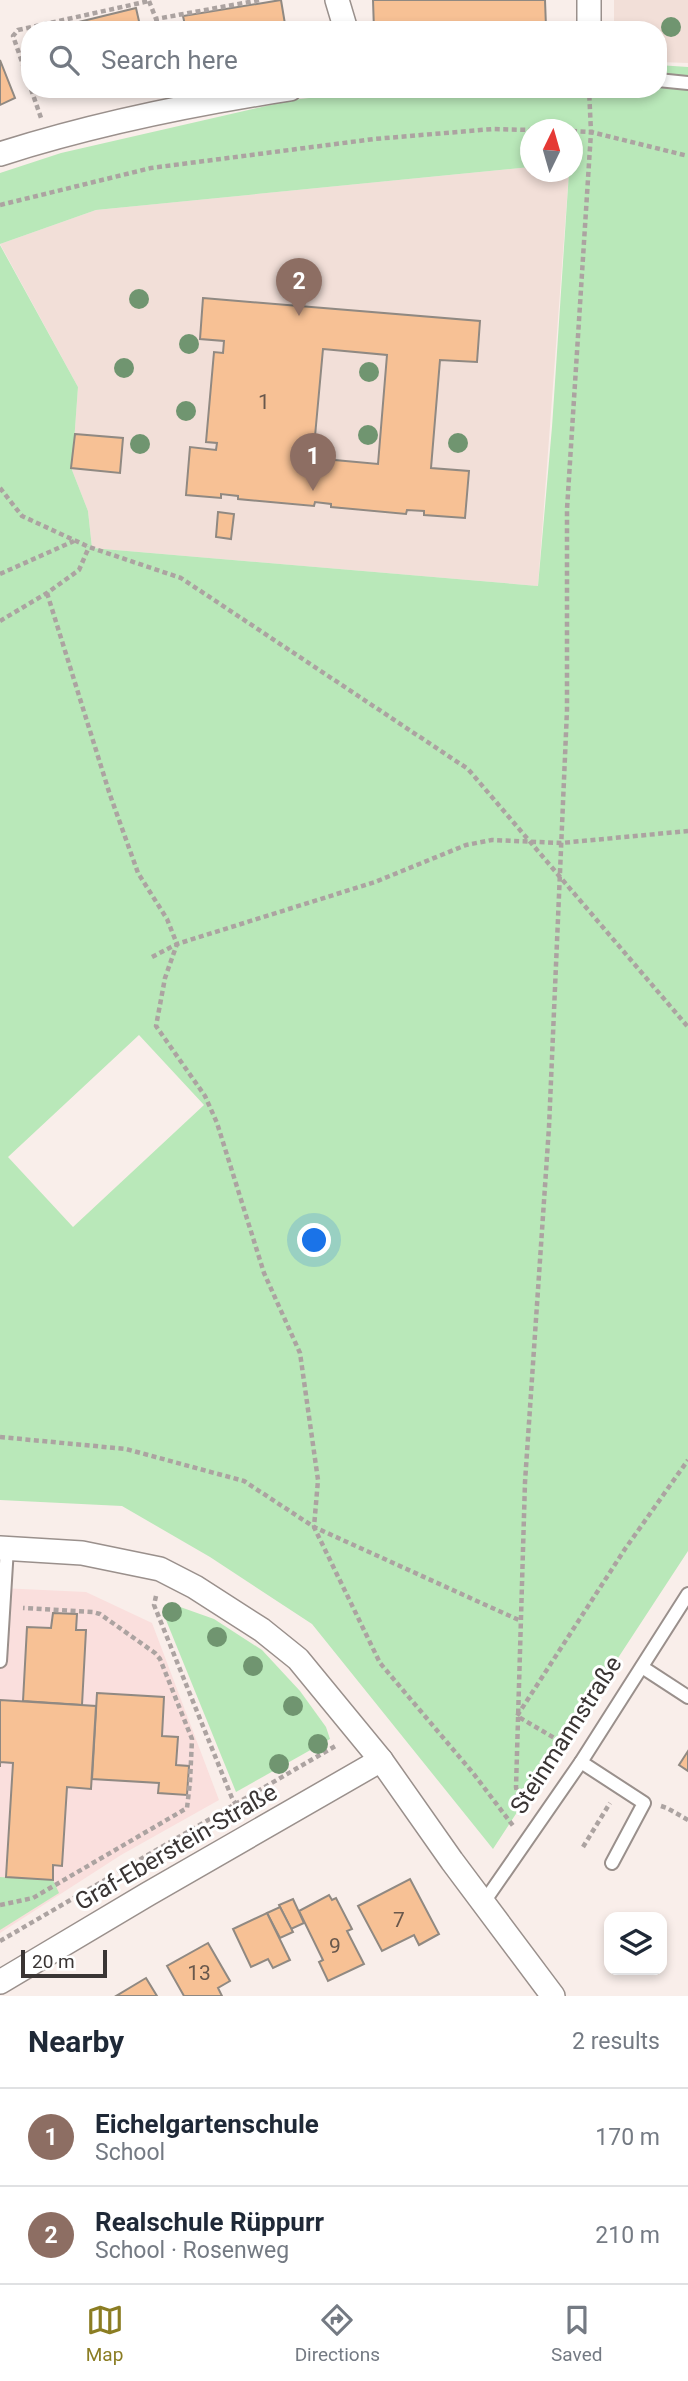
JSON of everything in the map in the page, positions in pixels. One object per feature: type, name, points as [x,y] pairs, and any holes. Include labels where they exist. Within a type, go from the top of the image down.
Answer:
[{"type":"street","points":[[337,0],[343,21]]},
{"type":"street","points":[[589,0],[589,21]]},
{"type":"street","points":[[0,154],[58,136],[240,98]]},
{"type":"street","points":[[4,1548],[82,1553],[160,1569],[229,1608],[298,1659],[381,1760],[552,1996]]},
{"type":"street","name":"Graf-Eberstein-Straße","points":[[0,1982],[381,1760]]},
{"type":"lane","points":[[667,81],[688,83]]},
{"type":"lane","points":[[0,1661],[5,1607],[4,1548]]},
{"type":"lane","name":"Steinmannstraße","points":[[484,1902],[583,1759],[688,1594]]},
{"type":"lane","points":[[642,1667],[688,1697]]},
{"type":"lane","points":[[583,1759],[644,1803],[612,1863]]},
{"type":"path","points":[[57,21],[149,0],[156,19],[260,0]]},
{"type":"path","points":[[21,29],[13,36],[21,59]]},
{"type":"path","points":[[526,1843],[516,1787],[525,1482],[549,1127],[567,710],[567,509],[591,132],[589,98]]},
{"type":"path","points":[[0,205],[152,168],[374,139],[493,129],[520,130]]},
{"type":"path","points":[[583,132],[688,156]]},
{"type":"path","points":[[0,488],[22,516],[89,547],[180,578],[468,769],[688,1027]]},
{"type":"path","points":[[0,574],[75,540]]},
{"type":"path","points":[[0,621],[79,570],[89,547]]},
{"type":"path","points":[[47,593],[110,794],[138,873],[167,919],[177,944],[164,978],[156,1027],[205,1096],[217,1123],[264,1273],[300,1353],[317,1480],[314,1527],[380,1663],[473,1773],[526,1843]]},
{"type":"path","points":[[152,957],[177,944],[375,882],[467,845],[492,840],[561,843],[688,831]]},
{"type":"path","points":[[0,1437],[125,1449],[244,1480],[314,1527],[521,1621]]},
{"type":"path","points":[[517,1716],[625,1549],[688,1460]]},
{"type":"path","points":[[160,1569],[154,1605],[235,1802],[253,1833]]},
{"type":"path","points":[[0,1905],[33,1898],[187,1808],[192,1748],[192,1739],[160,1659],[155,1653],[100,1614],[5,1607]]},
{"type":"path","points":[[517,1716],[583,1759]]},
{"type":"path","points":[[0,1941],[235,1802],[359,1733]]},
{"type":"path","points":[[677,1813],[688,1820]]},
{"type":"path","points":[[583,1847],[597,1825]]},
{"type":"shaded area","points":[[614,0],[688,0],[688,63],[667,62],[667,21],[614,21]]},
{"type":"shaded area","points":[[520,168],[520,182],[568,182],[538,586],[92,548],[88,511],[72,470],[78,387],[0,244],[96,210]]},
{"type":"shaded area","points":[[0,1588],[86,1592],[152,1623],[219,1800],[121,1855],[0,1933]]},
{"type":"green space","points":[[667,66],[688,67],[688,1551],[493,1849],[312,1624],[210,1557],[122,1506],[0,1500],[0,245],[78,387],[72,470],[88,511],[92,548],[538,586],[568,182],[583,182],[583,119],[520,119],[520,168],[96,210],[0,244],[0,173],[61,153],[309,98],[667,98]],"holes":[[[139,1035],[204,1105],[73,1227],[8,1157]]]},
{"type":"green space","points":[[169,1603],[214,1619],[262,1650],[300,1691],[326,1727],[330,1739],[236,1792],[166,1620]]},
{"type":"green space","points":[[0,1877],[53,1880],[59,1893],[0,1930]]},
{"type":"building","points":[[281,0],[284,21],[184,21],[183,16]]},
{"type":"building","points":[[373,0],[545,0],[546,21],[374,21]]},
{"type":"building","points":[[136,8],[139,21],[83,21]]},
{"type":"building","points":[[0,60],[15,98],[0,105]]},
{"type":"building","points":[[203,298],[480,321],[477,362],[440,360],[431,468],[469,471],[465,518],[424,515],[424,511],[407,510],[406,514],[331,507],[331,504],[315,502],[314,506],[238,499],[238,496],[221,494],[221,498],[186,495],[190,447],[216,450],[217,443],[206,442],[214,352],[223,353],[224,341],[200,339]],"holes":[[[323,349],[387,355],[378,464],[313,458]]]},
{"type":"building","points":[[75,434],[123,438],[120,473],[71,468]]},
{"type":"building","points":[[218,512],[234,514],[231,539],[216,537]]},
{"type":"building","points":[[53,1613],[77,1614],[76,1630],[86,1630],[82,1705],[23,1701],[27,1627],[51,1628]]},
{"type":"building","points":[[97,1693],[164,1697],[162,1736],[178,1737],[176,1765],[189,1766],[187,1795],[158,1793],[159,1783],[92,1779]]},
{"type":"building","points":[[0,1700],[96,1706],[91,1789],[67,1787],[62,1866],[53,1865],[53,1880],[6,1877],[13,1763],[0,1762]]},
{"type":"building","points":[[688,1751],[688,1771],[679,1765]]},
{"type":"building","points":[[410,1879],[439,1934],[419,1945],[414,1935],[382,1951],[358,1906]]},
{"type":"building","points":[[329,1895],[332,1900],[336,1898],[352,1929],[347,1931],[364,1964],[328,1981],[319,1962],[323,1960],[299,1911]]},
{"type":"building","points":[[293,1899],[304,1923],[291,1929],[279,1905]]},
{"type":"building","points":[[280,1907],[293,1932],[280,1938],[267,1913]]},
{"type":"building","points":[[267,1913],[290,1960],[273,1968],[268,1959],[251,1967],[233,1929]]},
{"type":"building","points":[[208,1943],[230,1981],[218,1988],[222,1996],[184,1996],[167,1966]]},
{"type":"building","points":[[146,1978],[157,1996],[116,1996]]},
{"type":"place","name":"Realschule Rüppurr","points":[[299,316]]},
{"type":"place","name":"Eichelgartenschule","points":[[313,491]]}]
